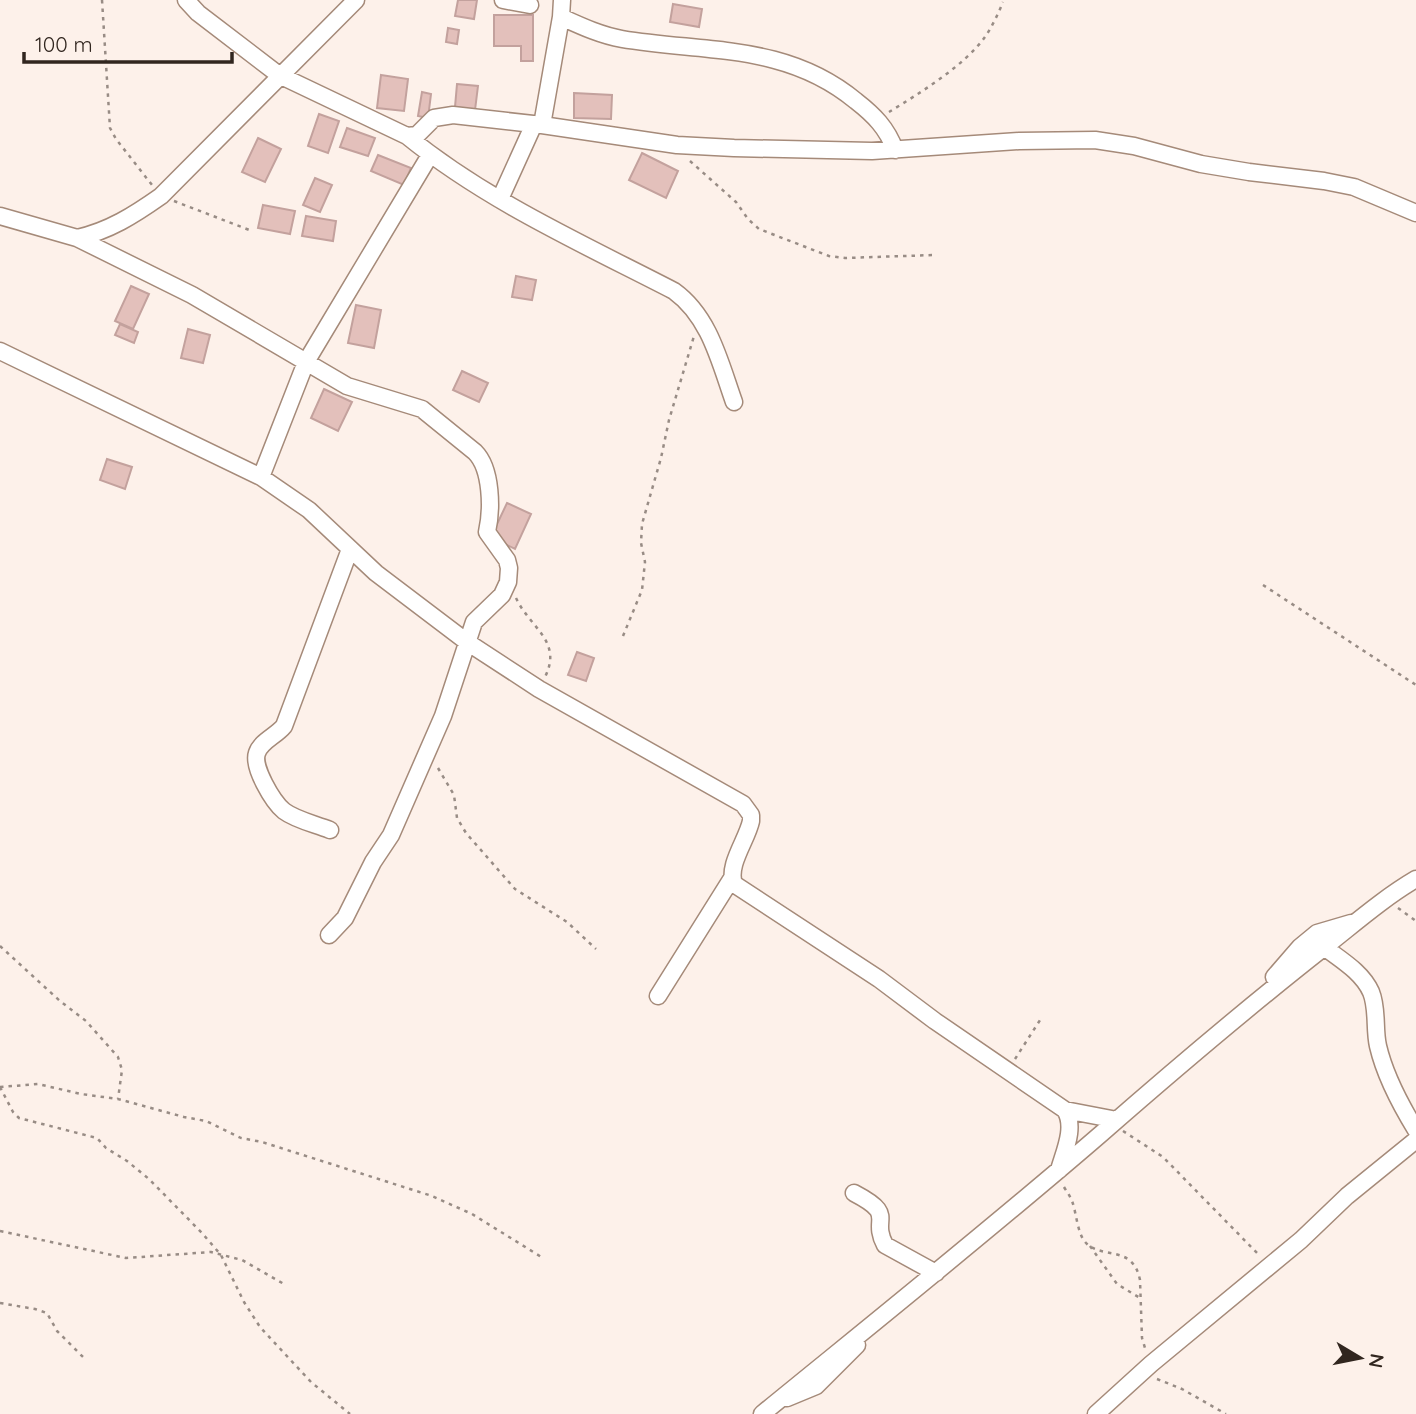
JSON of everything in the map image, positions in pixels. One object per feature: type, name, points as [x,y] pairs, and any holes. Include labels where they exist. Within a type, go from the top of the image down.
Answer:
[{"type":"street","points":[[186,0],[198,13],[279,75],[407,136],[430,155],[561,234],[689,301],[713,340],[734,402]]},
{"type":"street","points":[[77,238],[113,226],[136,214],[160,196],[356,0]]},
{"type":"street","points":[[503,0],[530,5]]},
{"type":"street","points":[[500,198],[538,125],[561,17],[562,0]]},
{"type":"street","points":[[561,17],[598,33],[729,50],[780,61],[826,79],[878,120],[890,135],[895,150]]},
{"type":"street","points":[[407,136],[415,136],[434,118],[453,115],[677,145],[768,149],[895,150],[1019,141],[1095,140],[1134,146],[1201,164],[1344,185],[1416,213]]},
{"type":"street","points":[[261,477],[306,362],[430,155]]},
{"type":"street","points":[[0,216],[77,238],[192,295],[355,389],[422,409],[478,455],[491,499],[488,534],[507,561],[508,582],[502,595],[477,617],[443,716],[391,835],[373,862],[345,918],[329,935]]},
{"type":"street","points":[[0,351],[261,477],[309,510],[376,573],[467,642],[539,689],[743,804],[751,815],[751,821],[732,878],[658,996]]},
{"type":"street","points":[[330,830],[280,808],[258,773],[255,761],[261,746],[284,726],[350,549]]},
{"type":"street","points":[[732,878],[734,884],[879,979],[934,1021],[1065,1110],[1114,1122]]},
{"type":"street","points":[[762,1414],[1059,1170],[1258,998],[1382,901],[1416,879]]},
{"type":"street","points":[[1258,998],[1311,937],[1325,929],[1356,921]]},
{"type":"street","points":[[1324,947],[1355,971],[1371,993],[1382,1063],[1416,1130]]},
{"type":"street","points":[[1059,1170],[1069,1132],[1070,1118],[1065,1110]]},
{"type":"street","points":[[1096,1414],[1146,1368],[1416,1140]]},
{"type":"street","points":[[854,1193],[869,1200],[879,1210],[882,1218],[882,1240],[885,1245],[936,1273]]},
{"type":"path","points":[[102,0],[110,128],[116,139],[160,196],[252,231]]},
{"type":"path","points":[[878,120],[945,75],[979,44],[1003,2]]},
{"type":"path","points":[[677,145],[692,164],[736,202],[759,229],[829,256],[845,258],[934,255]]},
{"type":"path","points":[[622,636],[642,590],[645,562],[641,543],[642,524],[662,458],[687,354],[700,320]]},
{"type":"path","points":[[508,582],[524,613],[551,650],[551,663],[539,689]]},
{"type":"path","points":[[1264,585],[1416,685]]},
{"type":"path","points":[[427,754],[454,795],[457,818],[466,833],[515,888],[567,922],[596,949]]},
{"type":"path","points":[[1382,901],[1416,921]]},
{"type":"path","points":[[0,946],[86,1021],[118,1057],[122,1070],[118,1099]]},
{"type":"path","points":[[1008,1071],[1042,1017]]},
{"type":"path","points":[[350,1414],[311,1382],[260,1327],[244,1302],[221,1255],[173,1202],[127,1161],[90,1135],[19,1118],[0,1087],[38,1084],[118,1099],[206,1121],[241,1138],[262,1142],[432,1196],[472,1214],[543,1258]]},
{"type":"path","points":[[1114,1122],[1163,1157],[1270,1266]]},
{"type":"path","points":[[1059,1170],[1082,1236],[1117,1284],[1140,1298]]},
{"type":"path","points":[[0,1231],[126,1258],[204,1252],[221,1255],[242,1260],[284,1284]]},
{"type":"path","points":[[1090,1246],[1131,1262],[1140,1276],[1146,1368],[1226,1414]]},
{"type":"path","points":[[0,1303],[47,1313],[57,1331],[84,1359]]},
{"type":"building","points":[[458,0],[477,0],[474,19],[455,16]]},
{"type":"building","points":[[673,4],[702,9],[699,27],[670,22]]},
{"type":"building","points":[[494,15],[533,15],[533,61],[521,61],[521,46],[494,46]]},
{"type":"building","points":[[448,28],[459,30],[457,44],[446,42]]},
{"type":"building","points":[[381,75],[408,79],[404,111],[377,108]]},
{"type":"building","points":[[457,84],[478,86],[475,110],[455,107]]},
{"type":"building","points":[[422,92],[431,94],[428,118],[418,116]]},
{"type":"building","points":[[574,93],[612,95],[611,119],[574,118]]},
{"type":"building","points":[[319,114],[339,121],[328,153],[308,146]]},
{"type":"building","points":[[347,128],[375,138],[368,156],[340,147]]},
{"type":"building","points":[[258,138],[281,149],[265,182],[242,172]]},
{"type":"building","points":[[642,153],[678,171],[666,198],[629,180]]},
{"type":"building","points":[[378,155],[411,168],[404,185],[371,171]]},
{"type":"building","points":[[315,178],[332,185],[320,212],[303,205]]},
{"type":"building","points":[[263,205],[295,211],[290,234],[258,228]]},
{"type":"building","points":[[306,216],[336,221],[333,241],[302,236]]},
{"type":"building","points":[[516,276],[536,280],[532,300],[512,297]]},
{"type":"building","points":[[131,286],[149,294],[133,329],[115,321]]},
{"type":"building","points":[[356,305],[381,310],[374,348],[348,343]]},
{"type":"building","points":[[120,324],[138,332],[134,343],[115,335]]},
{"type":"building","points":[[188,329],[210,335],[203,363],[181,358]]},
{"type":"building","points":[[462,371],[488,383],[479,402],[453,390]]},
{"type":"building","points":[[324,389],[352,402],[338,431],[311,418]]},
{"type":"building","points":[[107,459],[132,467],[125,489],[100,480]]},
{"type":"building","points":[[507,503],[531,514],[515,549],[491,537]]},
{"type":"building","points":[[577,652],[594,658],[586,681],[568,675]]}]
